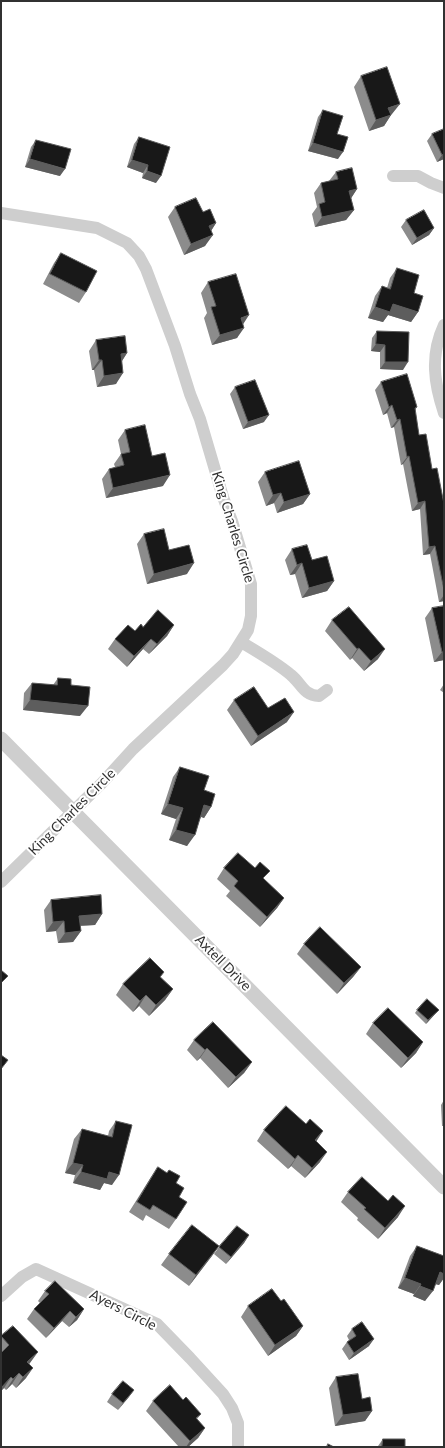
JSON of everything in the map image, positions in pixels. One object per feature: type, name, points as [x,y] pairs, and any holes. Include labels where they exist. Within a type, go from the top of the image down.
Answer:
[{"type":"street","points":[[393,176],[418,176],[444,188]]},
{"type":"street","name":"King Charles Circle","points":[[1,213],[97,228],[127,243],[139,256],[146,269],[175,346],[246,564],[251,584],[252,616],[248,630],[241,642],[223,665],[133,749],[73,812],[1,882]]},
{"type":"street","points":[[444,325],[439,336],[434,359],[438,395],[444,414]]},
{"type":"street","points":[[241,642],[291,675],[304,690],[312,696],[319,696],[326,690]]},
{"type":"street","name":"Axtell Drive","points":[[1,739],[444,1187]]},
{"type":"street","name":"Ayers Circle","points":[[1,1296],[22,1277],[36,1269],[157,1324],[223,1394],[232,1408],[238,1423],[238,1447]]},
{"type":"building","points":[[387,67],[400,104],[388,108],[391,115],[376,120],[361,76]]},
{"type":"building","points":[[323,110],[343,116],[337,134],[348,137],[343,152],[313,143]]},
{"type":"building","points":[[444,129],[444,154],[442,155],[432,134]]},
{"type":"building","points":[[139,137],[170,147],[161,176],[147,171],[148,165],[132,160]]},
{"type":"building","points":[[36,140],[71,149],[65,169],[30,159]]},
{"type":"building","points":[[352,168],[357,189],[349,191],[354,210],[322,217],[319,204],[325,202],[321,183],[338,179],[336,172]]},
{"type":"building","points":[[196,198],[203,212],[210,209],[216,223],[209,226],[213,235],[191,244],[175,207]]},
{"type":"building","points":[[424,210],[434,228],[417,238],[406,220]]},
{"type":"building","points":[[61,253],[97,271],[86,292],[50,274]]},
{"type":"building","points":[[397,268],[419,275],[414,293],[423,296],[418,312],[393,304],[390,312],[375,307],[382,286],[390,289]]},
{"type":"building","points":[[236,274],[249,315],[241,318],[244,328],[220,335],[211,307],[216,306],[208,282]]},
{"type":"building","points":[[377,331],[409,332],[408,362],[385,362],[385,345],[376,344]]},
{"type":"building","points":[[125,336],[127,353],[121,354],[123,373],[104,376],[102,360],[99,360],[96,340]]},
{"type":"building","points":[[407,374],[417,407],[415,408],[419,435],[426,434],[432,469],[437,468],[444,504],[444,590],[435,546],[429,547],[425,501],[418,503],[400,419],[397,420],[392,405],[389,407],[381,382]]},
{"type":"building","points":[[255,380],[269,415],[248,422],[235,387]]},
{"type":"building","points":[[145,425],[152,456],[165,453],[170,475],[113,488],[109,469],[124,465],[121,454],[130,452],[125,430]]},
{"type":"building","points":[[299,461],[310,494],[284,502],[281,493],[273,495],[265,472]]},
{"type":"building","points":[[164,529],[169,550],[189,545],[194,563],[154,574],[144,534]]},
{"type":"building","points":[[307,545],[312,560],[327,556],[334,581],[309,588],[302,563],[297,565],[292,549]]},
{"type":"building","points":[[444,606],[444,652],[442,652],[432,608]]},
{"type":"building","points":[[349,607],[385,649],[371,661],[359,648],[357,649],[332,620]]},
{"type":"building","points":[[158,610],[174,625],[157,644],[151,639],[134,656],[115,639],[128,625],[135,631],[141,624],[143,627]]},
{"type":"building","points":[[58,678],[71,679],[71,685],[90,687],[88,706],[30,700],[32,683],[57,685]]},
{"type":"building","points":[[254,687],[268,708],[285,698],[294,712],[258,736],[234,700]]},
{"type":"building","points":[[180,767],[209,776],[204,790],[215,794],[211,807],[204,805],[195,835],[176,830],[183,808],[168,804]]},
{"type":"building","points":[[238,853],[255,868],[260,862],[270,871],[263,878],[284,898],[267,917],[234,886],[238,881],[224,868]]},
{"type":"building","points":[[101,895],[102,914],[79,916],[81,931],[65,933],[64,921],[53,922],[51,900]]},
{"type":"building","points":[[320,927],[361,967],[344,983],[304,944]]},
{"type":"building","points":[[150,958],[164,972],[160,977],[173,989],[156,1005],[146,995],[140,1001],[123,984]]},
{"type":"building","points":[[1,970],[8,976],[1,983]]},
{"type":"building","points":[[427,999],[439,1010],[428,1020],[417,1010]]},
{"type":"building","points":[[388,1008],[423,1042],[408,1058],[373,1023]]},
{"type":"building","points":[[213,1022],[252,1062],[236,1077],[207,1048],[205,1050],[194,1040]]},
{"type":"building","points":[[1,1055],[8,1060],[1,1069]]},
{"type":"building","points":[[286,1106],[306,1124],[310,1119],[323,1131],[315,1140],[327,1152],[312,1168],[298,1155],[295,1159],[264,1130]]},
{"type":"building","points":[[116,1121],[132,1125],[119,1175],[109,1172],[107,1179],[81,1172],[83,1165],[73,1163],[82,1129],[112,1137]]},
{"type":"building","points":[[158,1167],[167,1173],[169,1170],[180,1176],[176,1183],[184,1188],[179,1197],[187,1202],[176,1219],[153,1205],[150,1210],[137,1202]]},
{"type":"building","points":[[362,1177],[388,1201],[393,1195],[405,1206],[385,1228],[348,1192]]},
{"type":"building","points":[[192,1225],[219,1246],[196,1275],[169,1254]]},
{"type":"building","points":[[237,1226],[249,1235],[231,1257],[219,1247]]},
{"type":"building","points":[[417,1246],[444,1256],[444,1274],[440,1272],[433,1291],[420,1286],[421,1284],[405,1278]]},
{"type":"building","points":[[55,1281],[84,1309],[76,1317],[70,1311],[54,1328],[34,1309],[49,1294],[45,1291]]},
{"type":"building","points":[[272,1289],[281,1301],[284,1299],[303,1326],[275,1345],[248,1306]]},
{"type":"building","points":[[362,1322],[374,1339],[354,1353],[347,1342],[356,1336],[352,1329]]},
{"type":"building","points":[[13,1326],[38,1352],[27,1362],[33,1368],[23,1377],[19,1373],[13,1379],[11,1377],[1,1388],[1,1353],[9,1345],[1,1336]]},
{"type":"building","points":[[358,1374],[362,1399],[370,1397],[372,1411],[343,1415],[336,1377]]},
{"type":"building","points":[[123,1381],[134,1390],[123,1403],[112,1394]]},
{"type":"building","points":[[170,1385],[183,1400],[186,1397],[201,1414],[196,1418],[205,1428],[190,1441],[153,1401]]},
{"type":"building","points":[[383,1439],[405,1439],[405,1447],[382,1447]]},
{"type":"building","points":[[328,1444],[334,1447],[327,1447]]}]
